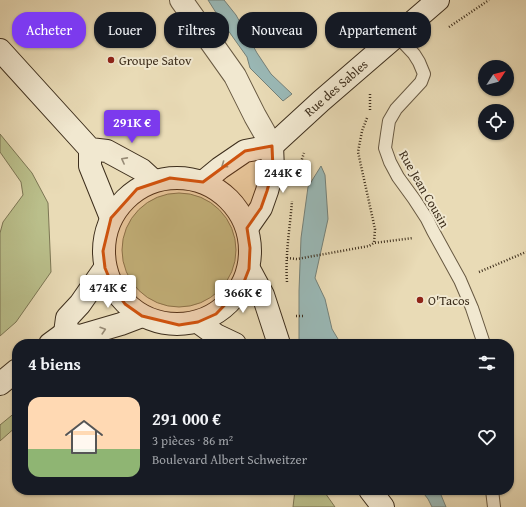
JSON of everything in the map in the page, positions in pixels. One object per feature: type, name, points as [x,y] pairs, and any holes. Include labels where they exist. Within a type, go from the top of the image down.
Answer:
[{"type":"main road","points":[[181,0],[235,76],[272,146],[273,169],[267,191],[261,208],[247,228]]},
{"type":"main road","name":"Rue des Sables","points":[[424,12],[438,0]]},
{"type":"main road","name":"Rue des Sables","points":[[272,146],[321,101],[383,48]]},
{"type":"main road","points":[[0,50],[90,149],[107,151],[142,170],[154,181]]},
{"type":"main road","points":[[203,182],[245,151],[272,146]]},
{"type":"main road","points":[[90,149],[90,166],[111,218]]},
{"type":"main road","points":[[170,178],[187,178],[203,182],[222,193],[237,209],[247,228],[250,248],[248,269],[242,287],[230,302],[216,314],[198,322],[179,325],[160,323],[142,316],[125,304],[113,287],[105,268],[103,251],[105,234],[111,218],[122,202],[136,189],[154,181],[170,178]]},
{"type":"main road","points":[[58,339],[67,318],[80,304],[105,268]]},
{"type":"main road","points":[[248,269],[263,294],[277,339]]},
{"type":"main road","points":[[58,339],[80,336],[142,316]]},
{"type":"main road","points":[[198,322],[216,335],[224,339]]},
{"type":"main road","points":[[0,384],[12,374]]},
{"type":"main road","points":[[374,495],[383,507]]},
{"type":"lane","name":"Rue Jean Cousin","points":[[408,48],[419,62],[424,74],[421,82],[396,109],[390,121],[385,148],[398,177],[427,219],[460,280],[472,308],[482,339]]},
{"type":"lane","points":[[493,495],[494,507]]},
{"type":"path","points":[[414,54],[437,35],[489,0]]},
{"type":"path","points":[[366,99],[374,92]]},
{"type":"path","points":[[370,94],[370,109],[362,131],[358,152],[375,229],[374,243]]},
{"type":"path","points":[[300,166],[304,153]]},
{"type":"path","points":[[287,287],[286,273],[288,234],[293,196]]},
{"type":"path","points":[[287,258],[297,259],[369,246],[374,243],[419,237],[433,231]]},
{"type":"path","points":[[460,280],[526,252]]},
{"type":"highlighted area","points":[[272,146],[273,169],[267,191],[261,208],[247,228],[250,248],[249,269],[242,287],[216,314],[198,322],[179,325],[142,316],[125,304],[113,287],[105,268],[103,251],[111,218],[137,189],[170,178],[203,182],[245,151]]},
{"type":"green space","points":[[0,134],[32,173],[48,203],[51,272],[16,322],[0,336],[0,233],[3,222],[23,195],[21,182],[0,152]]},
{"type":"green space","points":[[179,193],[190,194],[201,198],[211,203],[219,210],[226,218],[231,228],[235,239],[235,261],[231,272],[226,282],[219,290],[211,297],[201,302],[190,306],[179,307],[168,306],[157,302],[147,297],[139,290],[132,282],[127,272],[123,261],[122,250],[123,239],[127,228],[132,218],[139,210],[147,203],[157,198],[168,194]]},
{"type":"green space","points":[[12,415],[12,430],[0,441],[0,425]]},
{"type":"green space","points":[[294,495],[327,495],[335,507],[293,507]]},
{"type":"water","points":[[208,0],[224,0],[236,15],[237,43],[229,32],[229,12],[216,12]]},
{"type":"water","points":[[241,48],[254,48],[271,74],[292,94],[283,101],[250,68],[247,57]]},
{"type":"water","points":[[321,166],[325,175],[328,219],[315,278],[325,299],[332,329],[338,339],[299,339],[301,238],[308,187]]},
{"type":"water","points":[[425,495],[441,495],[446,507],[432,507]]},
{"type":"place","name":"Groupe Satov","points":[[111,60]]},
{"type":"place","name":"O'Tacos","points":[[420,300]]}]
